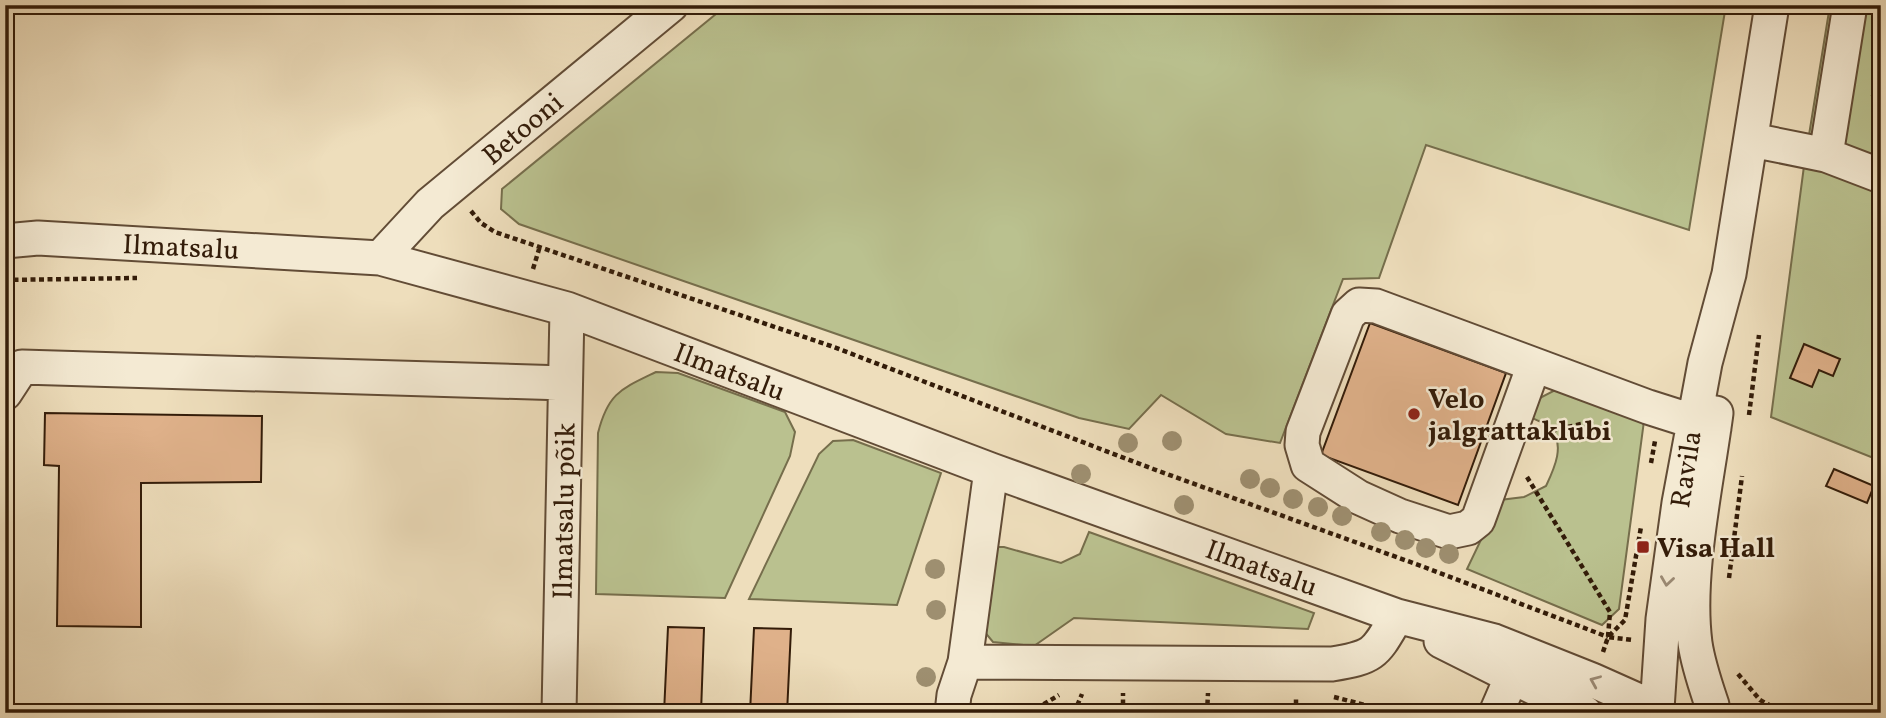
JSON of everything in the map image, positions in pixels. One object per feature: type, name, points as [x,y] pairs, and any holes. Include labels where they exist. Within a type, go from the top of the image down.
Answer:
[{"type":"street","name":"Betooni","points":[[380,258],[430,204],[671,5]]},
{"type":"street","name":"Ravila","points":[[1717,709],[1697,653],[1693,605],[1702,511],[1705,363],[1729,274],[1772,5]]},
{"type":"street","points":[[1826,155],[1850,5]]},
{"type":"street","points":[[1752,140],[1826,155],[1881,176]]},
{"type":"street","name":"Ilmatsalu","points":[[5,230],[21,239],[380,258],[567,309],[991,470],[1397,616],[1494,641],[1592,680],[1656,711]]},
{"type":"street","points":[[1534,365],[1478,520],[1468,528],[1449,532],[1399,516],[1358,497],[1308,465],[1302,445],[1303,432],[1349,316],[1359,305],[1376,306],[1660,411],[1704,424]]},
{"type":"street","name":"Ilmatsalu põik","points":[[559,713],[567,309]]},
{"type":"street","points":[[5,393],[22,367],[565,383]]},
{"type":"street","name":"Ravila","points":[[1656,711],[1664,609],[1704,424]]},
{"type":"street","points":[[952,713],[954,695],[965,662],[991,470]]},
{"type":"street","points":[[965,662],[1332,664],[1364,659],[1380,645],[1397,616]]},
{"type":"street","name":"Ilmatsalu","points":[[1397,616],[1455,649],[1585,713]]},
{"type":"street","points":[[1496,713],[1512,676]]},
{"type":"street","points":[[1656,711],[1670,702],[1684,699],[1699,700],[1717,709]]},
{"type":"path","points":[[451,187],[481,223],[495,232],[831,346],[1153,469],[1608,637],[1634,640]]},
{"type":"path","points":[[530,278],[540,246]]},
{"type":"path","points":[[1748,426],[1759,335]]},
{"type":"path","points":[[1649,476],[1660,411]]},
{"type":"path","points":[[1596,420],[1506,443],[1610,612],[1608,637],[1601,657]]},
{"type":"path","points":[[1728,586],[1742,472]]},
{"type":"path","points":[[1608,637],[1625,620],[1643,515]]},
{"type":"path","points":[[1737,672],[1760,700],[1784,713]]},
{"type":"path","points":[[1296,688],[1296,713]]},
{"type":"path","points":[[1877,713],[1881,704]]},
{"type":"path","points":[[1371,706],[1371,713]]},
{"type":"green space","points":[[727,5],[1726,5],[1689,230],[1426,145],[1379,278],[1343,279],[1280,443],[1226,434],[1161,395],[1129,429],[1079,418],[519,224],[501,209],[502,189]]},
{"type":"green space","points":[[1830,5],[1881,5],[1881,461],[1771,417],[1804,166]]},
{"type":"green space","points":[[656,372],[678,373],[785,412],[795,432],[790,456],[725,598],[596,594],[598,433],[606,409],[618,394]]},
{"type":"green space","points":[[1561,387],[1644,421],[1619,609],[1602,625],[1467,569],[1500,500],[1524,497],[1546,486],[1557,457],[1557,441],[1550,428],[1530,417],[1534,401]]},
{"type":"green space","points":[[853,440],[941,473],[897,605],[749,599],[819,454],[833,441]]},
{"type":"green space","points":[[1089,532],[1314,613],[1308,629],[1074,618],[1034,646],[993,642],[983,630],[992,547],[1004,547],[1061,563],[1080,554]]},
{"type":"building","points":[[1879,78],[1881,79],[1881,98],[1872,95]]},
{"type":"building","name":"Velo jalgrattaklubi","points":[[1370,323],[1506,373],[1458,505],[1321,455]]},
{"type":"building","points":[[1804,344],[1840,359],[1833,376],[1819,370],[1812,387],[1790,378]]},
{"type":"building","points":[[45,413],[262,416],[261,482],[141,483],[141,627],[57,626],[59,466],[44,465]]},
{"type":"building","points":[[1834,469],[1874,486],[1867,503],[1826,486]]},
{"type":"building","points":[[668,627],[704,628],[701,713],[664,713]]},
{"type":"building","points":[[754,628],[791,629],[787,713],[750,713]]},
{"type":"place","name":"Velo jalgrattaklubi","points":[[1414,414]]},
{"type":"place","name":"Visa Hall","points":[[1643,547]]}]
